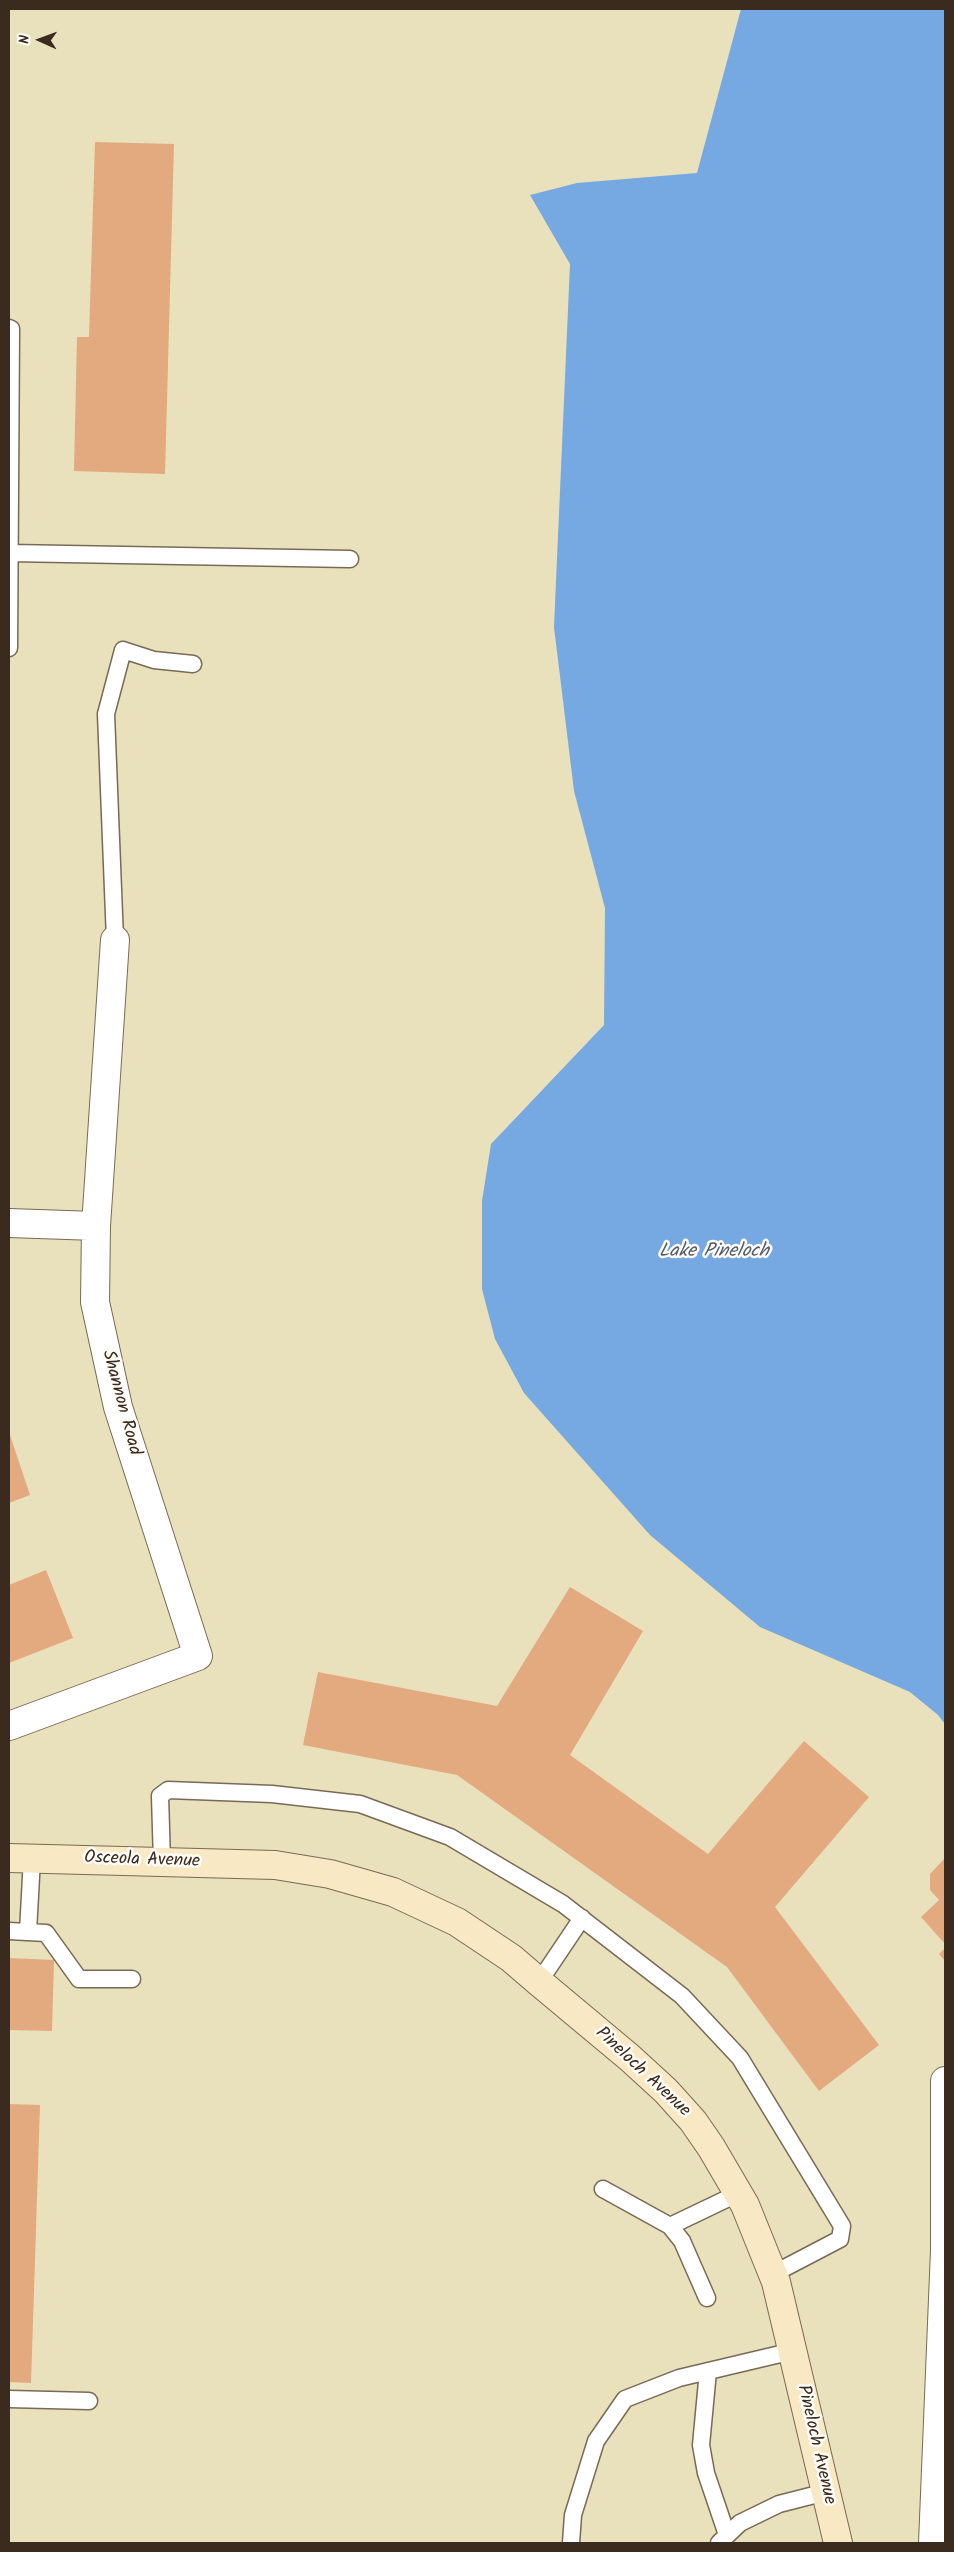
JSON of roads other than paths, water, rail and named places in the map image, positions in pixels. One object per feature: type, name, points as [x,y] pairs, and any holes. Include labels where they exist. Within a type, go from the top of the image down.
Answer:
[{"type":"street","name":"Shannon Road","points":[[9,1726],[198,1656],[118,1406],[95,1302],[96,1226],[115,940]]},
{"type":"street","points":[[9,1223],[96,1226]]},
{"type":"street","name":"Osceola Avenue","points":[[20,1858],[275,1865]]},
{"type":"street","name":"Pineloch Avenue","points":[[275,1865],[301,1868],[360,1882],[426,1906],[483,1938],[630,2058],[666,2091],[693,2121],[738,2193],[758,2234],[773,2274],[793,2350],[838,2543]]},
{"type":"street","points":[[933,2543],[945,2250],[945,2081]]},
{"type":"lane","points":[[9,328],[11,329],[9,648]]},
{"type":"lane","points":[[10,553],[350,559]]},
{"type":"lane","points":[[115,940],[106,714],[123,650],[154,660],[193,664]]},
{"type":"lane","points":[[162,1862],[160,1796],[168,1790],[272,1794],[360,1804],[450,1837],[563,1904],[682,1996],[740,2058],[842,2226],[840,2239],[773,2274]]},
{"type":"lane","points":[[20,1858],[28,1932]]},
{"type":"lane","points":[[539,1982],[582,1918]]},
{"type":"lane","points":[[9,1931],[46,1933],[79,1979],[132,1979]]},
{"type":"lane","points":[[603,2189],[670,2226],[682,2241],[707,2298]]},
{"type":"lane","points":[[670,2226],[738,2193]]},
{"type":"lane","points":[[571,2543],[573,2515],[596,2441],[625,2398],[679,2378],[793,2350]]},
{"type":"lane","points":[[708,2371],[701,2445],[706,2473],[723,2539],[740,2523],[779,2504],[826,2492]]},
{"type":"lane","points":[[9,2399],[88,2401]]},
{"type":"water","name":"Lake Pineloch","points":[[741,9],[945,9],[945,1724],[938,1715],[910,1692],[760,1627],[650,1535],[524,1393],[495,1339],[482,1289],[482,1201],[491,1144],[604,1025],[605,908],[574,791],[554,627],[570,264],[530,195],[577,183],[697,173]]}]
